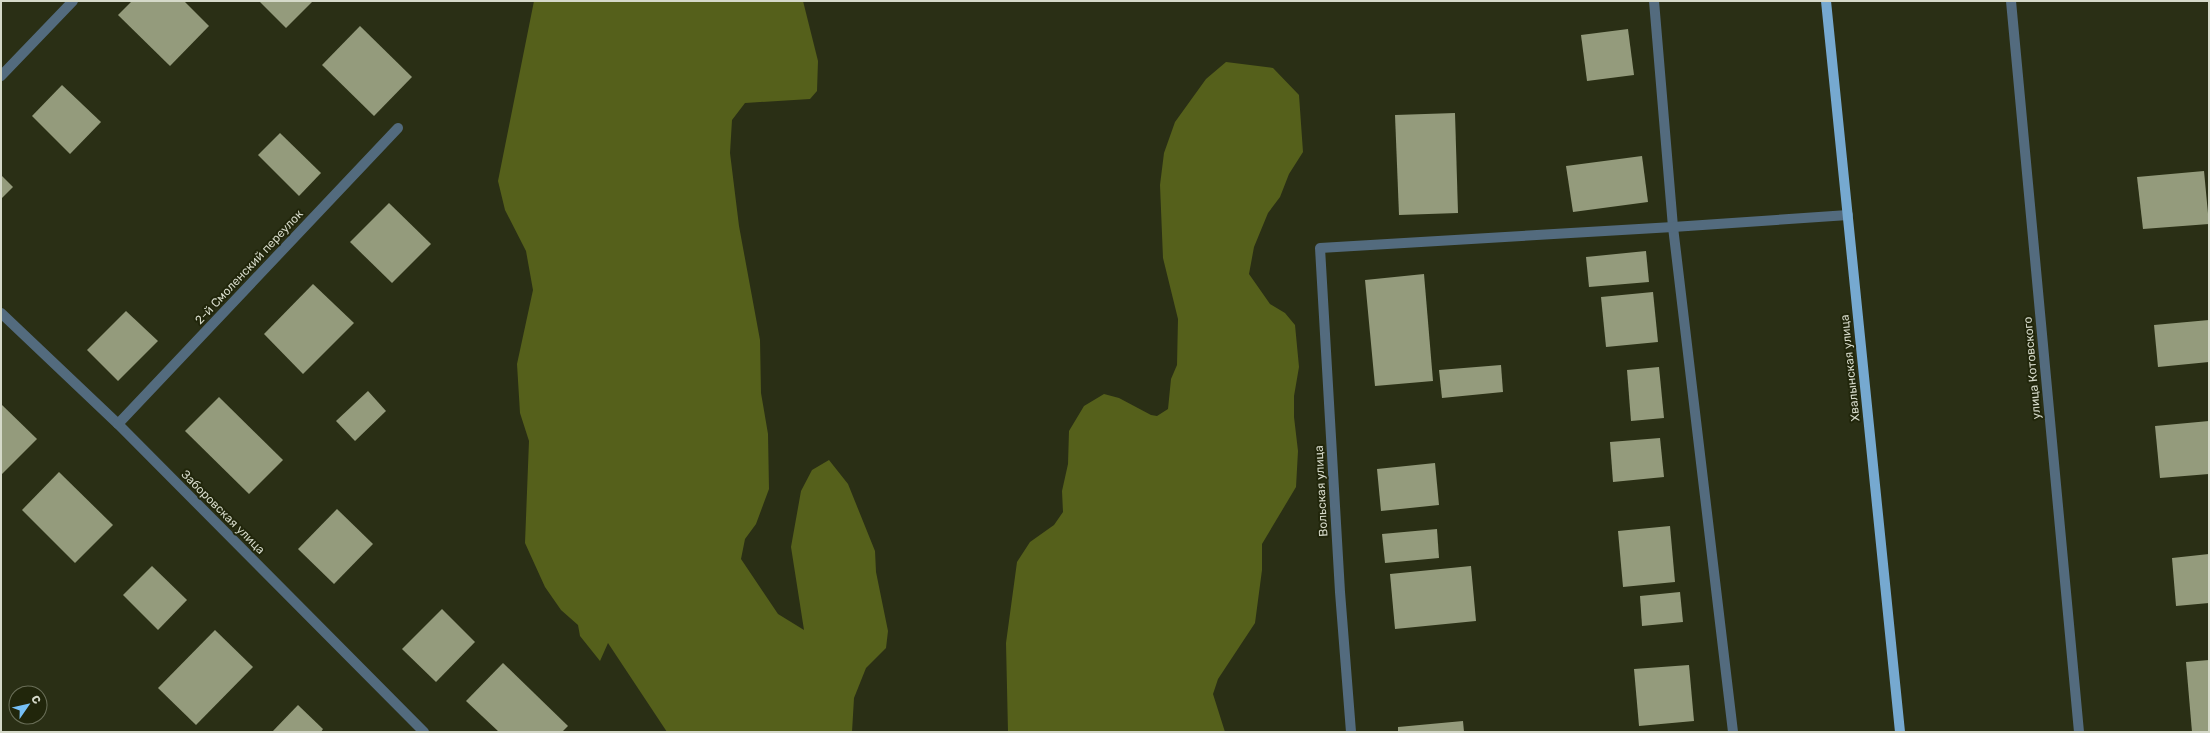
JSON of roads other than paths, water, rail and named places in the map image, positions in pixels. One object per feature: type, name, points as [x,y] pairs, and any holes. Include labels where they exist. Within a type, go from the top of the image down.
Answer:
[{"type":"main road","name":"Хвалынская улица","points":[[1826,1],[1900,732]]},
{"type":"street","points":[[1,76],[73,1]]},
{"type":"street","points":[[1654,1],[1673,227],[1733,732]]},
{"type":"street","name":"улица Котовского","points":[[2011,1],[2079,732]]},
{"type":"street","name":"2-й Смоленский переулок","points":[[118,424],[398,128]]},
{"type":"street","points":[[1673,227],[1848,215]]},
{"type":"street","name":"Вольская улица","points":[[1351,732],[1340,592],[1320,248],[1673,227]]},
{"type":"street","name":"Заборовская улица","points":[[1,313],[118,424],[424,732]]}]
